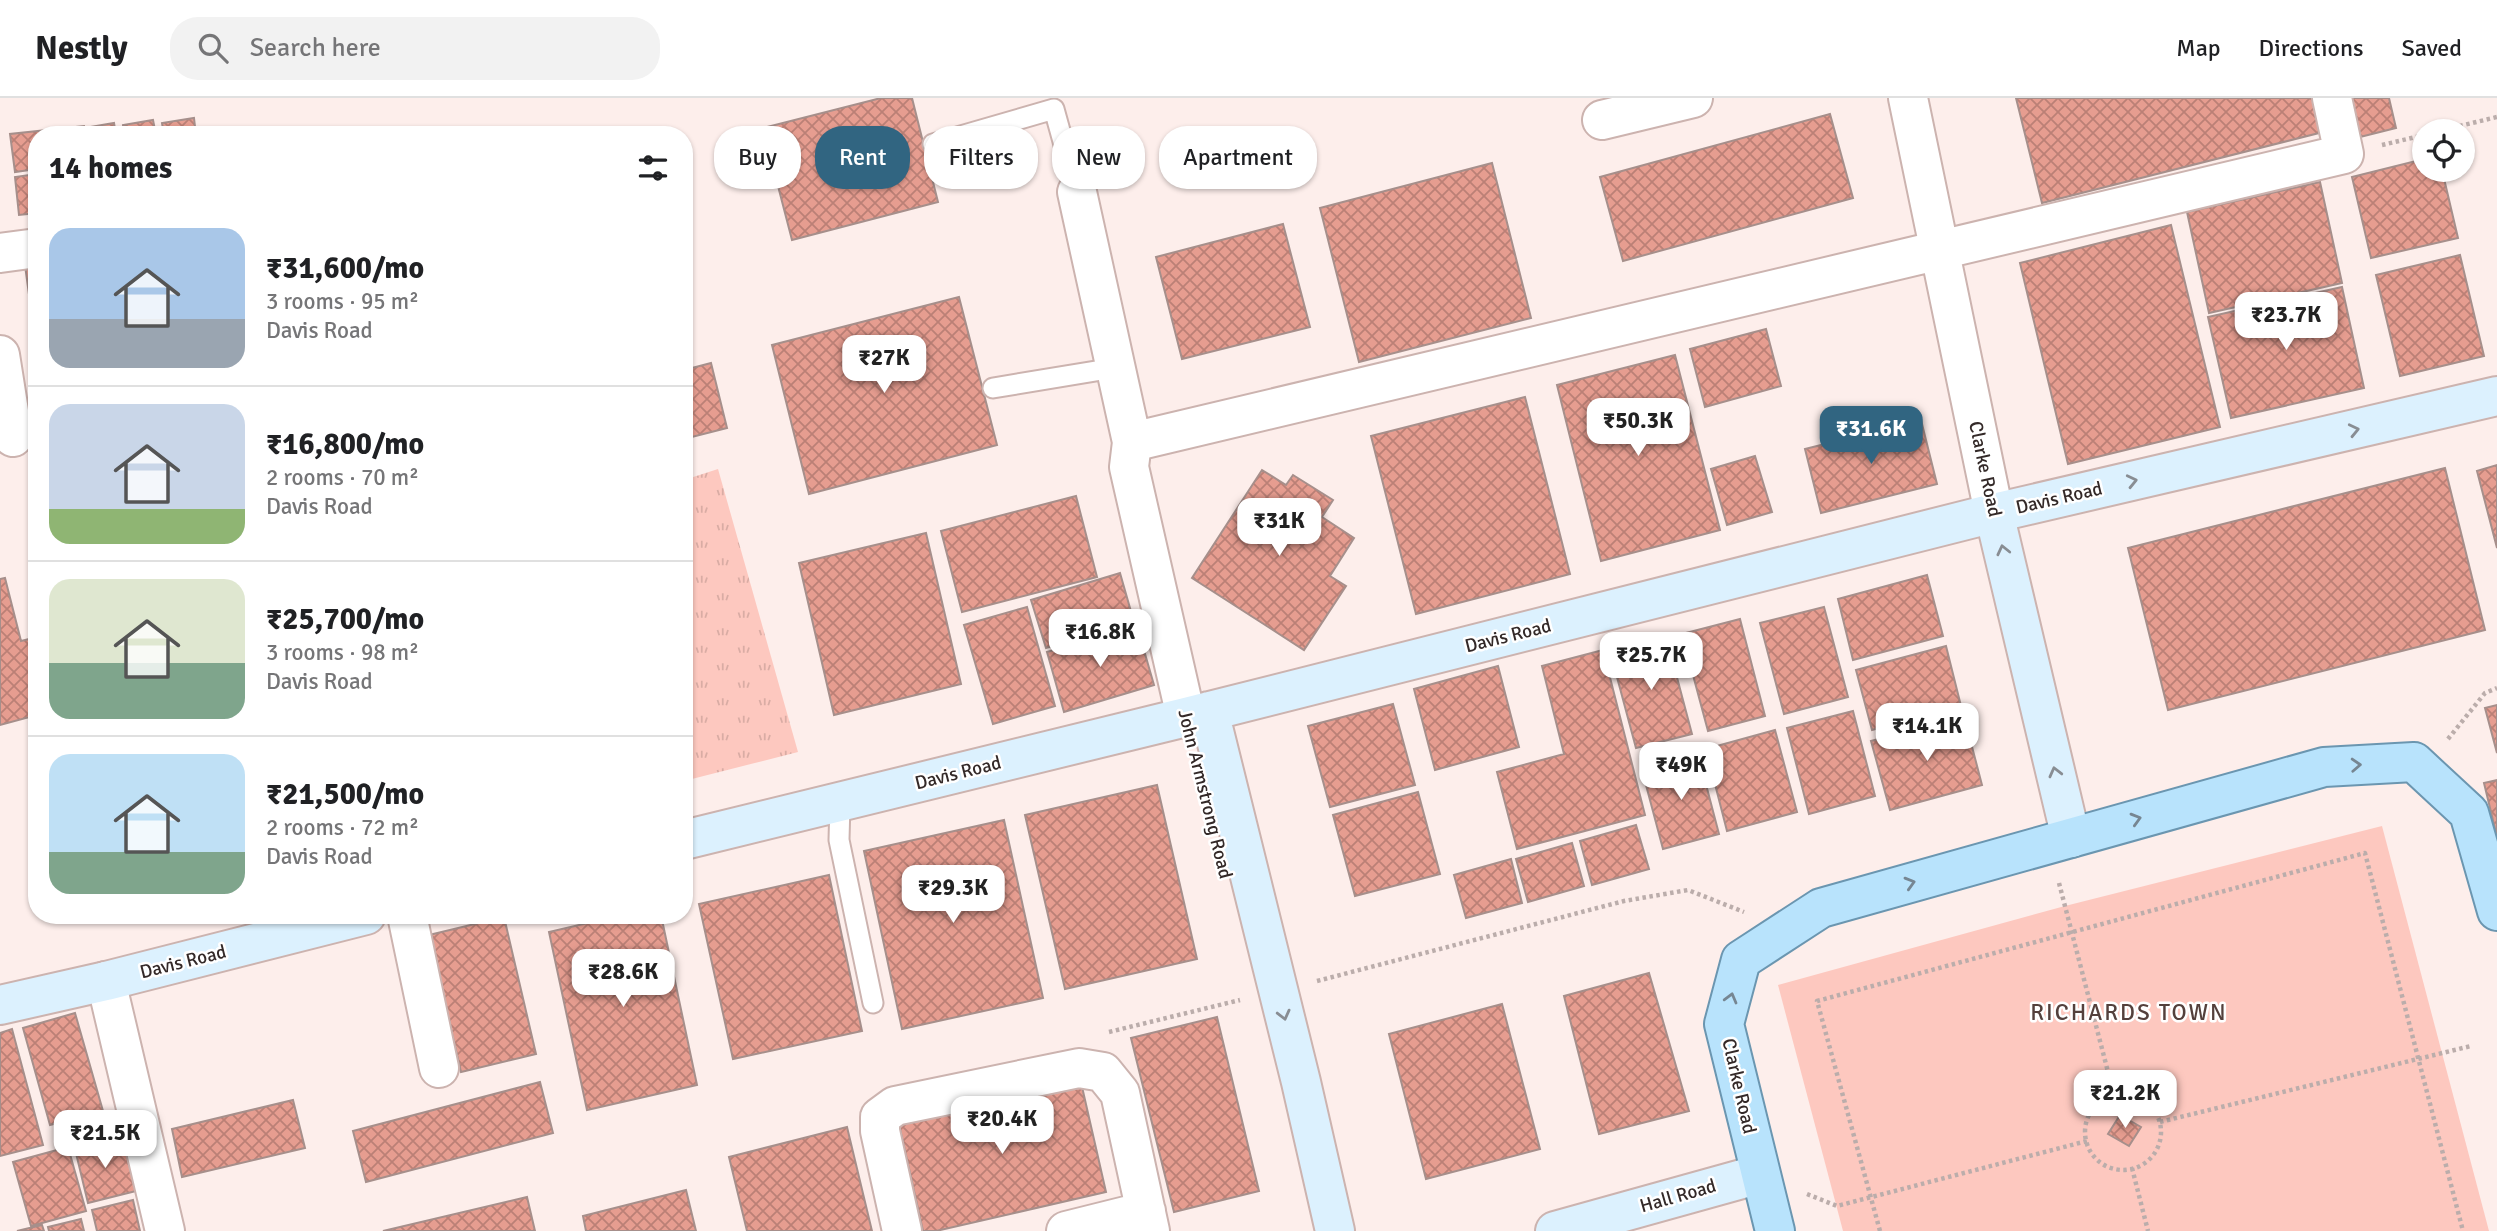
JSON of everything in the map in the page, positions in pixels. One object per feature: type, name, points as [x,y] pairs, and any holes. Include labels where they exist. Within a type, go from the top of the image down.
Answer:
[{"type":"main road","name":"Clarke Road","points":[[1775,1231],[1724,1024],[1741,960],[1821,908],[2324,766],[2414,762],[2423,770]]},
{"type":"main road","points":[[2423,770],[2469,813],[2497,911]]},
{"type":"street","points":[[1602,120],[1693,98]]},
{"type":"street","name":"Clarke Road","points":[[1908,98],[1994,513],[2071,838]]},
{"type":"street","points":[[1132,442],[2344,155],[2332,98]]},
{"type":"street","name":"John Armstrong Road","points":[[1077,192],[1132,442],[1129,467],[1198,714],[1267,994],[1335,1231]]},
{"type":"street","points":[[0,253],[28,249]]},
{"type":"street","points":[[0,355],[17,437]]},
{"type":"street","name":"Davis Road","points":[[693,837],[1198,714],[1994,513],[2497,396]]},
{"type":"street","name":"Davis Road","points":[[0,1005],[331,924]]},
{"type":"street","points":[[409,924],[439,1068]]},
{"type":"street","points":[[106,981],[165,1231]]},
{"type":"street","name":"John Armstrong Road","points":[[1267,994],[1311,1231]]},
{"type":"street","points":[[902,1231],[880,1132],[880,1117],[895,1106],[1079,1068],[1103,1072],[1120,1093],[1148,1221],[1066,1231]]},
{"type":"street","name":"Hall Road","points":[[1555,1231],[1760,1174]]},
{"type":"lane","points":[[997,126],[1054,110],[1077,192]]},
{"type":"lane","points":[[993,388],[1114,368]]},
{"type":"lane","points":[[840,803],[839,840],[873,1003]]},
{"type":"path","points":[[2475,122],[2497,117]]},
{"type":"path","points":[[2423,770],[2485,693],[2497,688]]},
{"type":"path","points":[[1880,1231],[1817,1000],[2365,853],[2463,1231]]},
{"type":"path","points":[[1106,1032],[1267,994],[1624,901],[1688,890],[1751,915],[1782,934]]},
{"type":"path","points":[[2065,906],[2114,1095]]},
{"type":"path","points":[[2160,1122],[2471,1046]]},
{"type":"path","points":[[2126,1094],[2148,1102],[2160,1122],[2159,1146],[2152,1156],[2132,1168],[2121,1170],[2099,1161],[2091,1152],[2085,1129],[2094,1107],[2114,1095],[2126,1094]]},
{"type":"path","points":[[1837,1206],[2087,1141]]},
{"type":"path","points":[[2132,1168],[2148,1231]]},
{"type":"green space","points":[[718,469],[798,752],[693,779],[693,477]]},
{"type":"green space","points":[[2382,826],[2489,1231],[1843,1231],[1778,985],[2065,906]]},
{"type":"building","points":[[881,98],[912,98],[924,146],[924,189],[935,189],[938,202],[792,240],[779,189],[801,189],[801,126],[771,126]]},
{"type":"building","points":[[2016,98],[2327,98],[2335,129],[2042,203]]},
{"type":"building","points":[[2351,98],[2389,98],[2396,128],[2360,137]]},
{"type":"building","points":[[1830,114],[1853,198],[1623,261],[1600,177]]},
{"type":"building","points":[[194,118],[195,126],[162,126],[162,123]]},
{"type":"building","points":[[153,120],[154,126],[123,126]]},
{"type":"building","points":[[28,132],[28,170],[15,172],[10,134]]},
{"type":"building","points":[[2412,162],[2412,182],[2445,182],[2458,238],[2371,258],[2352,177]]},
{"type":"building","points":[[1492,163],[1531,318],[1359,362],[1320,208]]},
{"type":"building","points":[[28,175],[28,214],[19,215],[15,177]]},
{"type":"building","points":[[2320,182],[2342,283],[2209,313],[2187,212]]},
{"type":"building","points":[[1283,224],[1310,327],[1182,359],[1156,257]]},
{"type":"building","points":[[2171,225],[2220,427],[2068,464],[2020,263]]},
{"type":"building","points":[[2460,255],[2484,356],[2400,376],[2376,275]]},
{"type":"building","points":[[28,257],[28,287],[24,258]]},
{"type":"building","points":[[2342,287],[2364,388],[2231,418],[2208,317]]},
{"type":"building","points":[[959,297],[997,445],[809,494],[772,345]]},
{"type":"building","points":[[1766,329],[1781,386],[1705,407],[1690,349]]},
{"type":"building","points":[[1675,355],[1720,530],[1601,561],[1557,385]]},
{"type":"building","points":[[711,363],[727,428],[693,437],[693,368]]},
{"type":"building","points":[[1525,397],[1570,574],[1416,614],[1371,436]]},
{"type":"building","points":[[1921,420],[1937,484],[1821,513],[1805,449]]},
{"type":"building","points":[[1755,456],[1772,512],[1727,525],[1711,469]]},
{"type":"building","points":[[2497,465],[2497,548],[2477,471]]},
{"type":"building","points":[[2445,468],[2485,630],[2168,710],[2128,548]]},
{"type":"building","points":[[1262,470],[1286,485],[1293,475],[1333,500],[1322,517],[1354,538],[1330,576],[1346,586],[1304,650],[1192,578]]},
{"type":"building","points":[[1076,496],[1097,577],[962,612],[941,531]]},
{"type":"building","points":[[926,533],[961,684],[834,715],[799,563]]},
{"type":"building","points":[[1120,573],[1134,622],[1046,648],[1031,600]]},
{"type":"building","points":[[1927,575],[1943,636],[1853,660],[1838,599]]},
{"type":"building","points":[[5,578],[21,641],[28,639],[28,717],[0,725],[0,579]]},
{"type":"building","points":[[1027,607],[1055,706],[993,724],[964,625]]},
{"type":"building","points":[[1824,607],[1848,697],[1784,714],[1760,623]]},
{"type":"building","points":[[1740,619],[1765,716],[1708,731],[1682,634]]},
{"type":"building","points":[[1137,626],[1154,685],[1064,712],[1047,652]]},
{"type":"building","points":[[1666,636],[1692,734],[1636,748],[1610,651]]},
{"type":"building","points":[[1946,646],[1961,706],[1872,730],[1856,670]]},
{"type":"building","points":[[1603,650],[1645,815],[1517,849],[1497,772],[1564,754],[1542,666]]},
{"type":"building","points":[[1498,666],[1519,747],[1435,770],[1414,689]]},
{"type":"building","points":[[1393,704],[1415,785],[1330,807],[1308,726]]},
{"type":"building","points":[[2497,705],[2497,753],[2485,708]]},
{"type":"building","points":[[1853,711],[1875,796],[1809,814],[1787,728]]},
{"type":"building","points":[[1964,716],[1982,785],[1890,810],[1871,741]]},
{"type":"building","points":[[1775,730],[1797,812],[1727,831],[1706,749]]},
{"type":"building","points":[[1698,754],[1719,834],[1663,849],[1642,770]]},
{"type":"building","points":[[2497,780],[2497,837],[2484,783]]},
{"type":"building","points":[[1157,785],[1197,959],[1065,989],[1025,815]]},
{"type":"building","points":[[1418,792],[1440,874],[1355,896],[1333,815]]},
{"type":"building","points":[[1004,820],[1043,998],[902,1029],[864,851]]},
{"type":"building","points":[[1636,825],[1649,869],[1592,885],[1580,841]]},
{"type":"building","points":[[1572,843],[1584,886],[1528,902],[1516,859]]},
{"type":"building","points":[[1511,859],[1522,903],[1466,918],[1454,875]]},
{"type":"building","points":[[829,875],[862,1031],[733,1059],[699,904]]},
{"type":"building","points":[[475,924],[506,924],[536,1054],[461,1072],[429,935]]},
{"type":"building","points":[[583,924],[663,924],[697,1085],[587,1110],[549,932]]},
{"type":"building","points":[[1649,973],[1689,1111],[1599,1134],[1564,996]]},
{"type":"building","points":[[1502,1004],[1540,1149],[1426,1179],[1389,1034]]},
{"type":"building","points":[[75,1013],[103,1111],[50,1125],[23,1028]]},
{"type":"building","points":[[1217,1017],[1259,1191],[1174,1212],[1131,1038]]},
{"type":"building","points":[[12,1029],[43,1145],[0,1156],[0,1033]]},
{"type":"building","points":[[1080,1078],[1106,1192],[936,1231],[923,1231],[898,1120]]},
{"type":"building","points":[[540,1082],[553,1133],[366,1182],[353,1131]]},
{"type":"building","points":[[293,1100],[305,1148],[182,1177],[172,1129]]},
{"type":"building","points":[[2120,1115],[2141,1127],[2129,1146],[2108,1134]]},
{"type":"building","points":[[847,1127],[872,1231],[747,1231],[729,1157]]},
{"type":"building","points":[[122,1137],[136,1191],[88,1203],[75,1149]]},
{"type":"building","points":[[68,1147],[86,1211],[31,1226],[13,1162]]},
{"type":"building","points":[[686,1190],[696,1231],[586,1231],[583,1216]]},
{"type":"building","points":[[527,1197],[535,1231],[383,1231]]},
{"type":"building","points":[[133,1200],[140,1231],[97,1231],[92,1210]]},
{"type":"building","points":[[81,1219],[84,1231],[49,1231],[48,1227]]},
{"type":"building","points":[[42,1225],[44,1231],[17,1231]]},
{"type":"district","name":"RICHARDS TOWN","points":[[2129,1012]]}]
